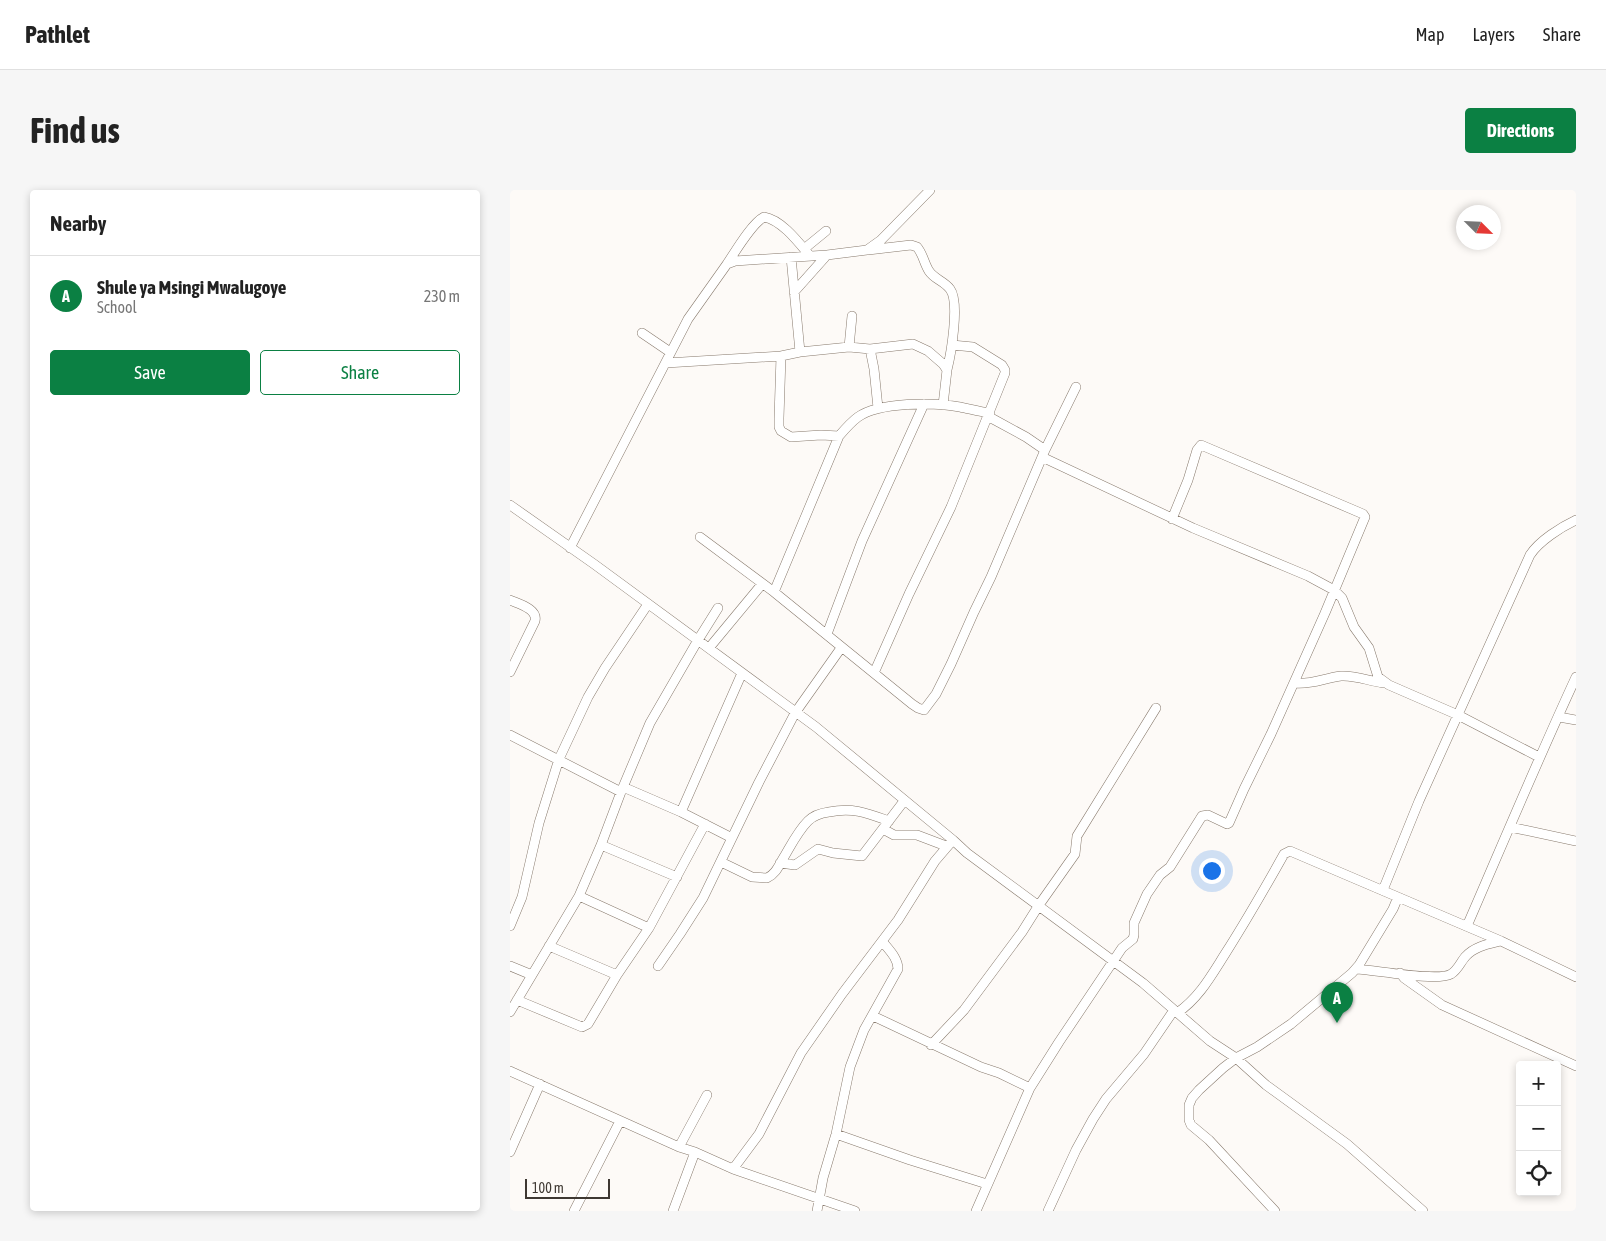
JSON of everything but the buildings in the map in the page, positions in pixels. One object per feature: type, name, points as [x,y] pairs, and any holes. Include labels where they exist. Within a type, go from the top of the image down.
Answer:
[{"type":"street","points":[[867,250],[880,240],[930,190]]},
{"type":"street","points":[[570,548],[688,319],[746,236],[760,219],[764,217],[772,219],[807,252]]},
{"type":"street","points":[[807,252],[826,231]]},
{"type":"street","points":[[727,264],[734,261],[791,258],[807,252],[827,254],[911,245],[919,248],[929,271],[949,288],[952,294],[954,318],[952,345],[942,405]]},
{"type":"street","points":[[794,292],[827,254]]},
{"type":"street","points":[[791,258],[800,352]]},
{"type":"street","points":[[849,347],[852,316]]},
{"type":"street","points":[[642,334],[670,352]]},
{"type":"street","points":[[666,363],[782,356],[800,352],[849,347],[870,349],[916,344],[928,351],[947,370]]},
{"type":"street","points":[[874,673],[951,507],[1005,373],[1004,368],[973,347],[952,345]]},
{"type":"street","points":[[870,349],[878,408]]},
{"type":"street","points":[[782,356],[779,408],[779,428],[781,432],[793,438],[821,435],[839,436]]},
{"type":"street","points":[[700,537],[774,592],[841,648],[918,708],[924,710],[936,694],[952,664],[974,612],[992,577],[1044,454],[1076,387]]},
{"type":"street","points":[[826,634],[862,541],[924,404]]},
{"type":"street","points":[[774,592],[839,436],[859,416],[878,408],[924,404],[942,405],[989,415],[1036,443],[1044,454],[1172,518],[1308,576],[1334,590],[1342,598],[1354,627],[1370,648],[1378,677],[1386,684]]},
{"type":"street","points":[[976,1211],[1030,1088],[1058,1042],[1122,948],[1133,939],[1134,923],[1147,894],[1160,875],[1170,866],[1202,816],[1208,815],[1229,824],[1326,613],[1365,518],[1363,514],[1201,445],[1197,450],[1188,480],[1172,518]]},
{"type":"street","points":[[510,505],[709,648],[838,744],[950,843],[967,853],[1039,905],[1143,983],[1210,1041],[1236,1058],[1266,1085],[1347,1144],[1423,1211]]},
{"type":"street","points":[[1384,890],[1419,801],[1533,551],[1558,530],[1576,520]]},
{"type":"street","points":[[709,648],[762,584]]},
{"type":"street","points":[[510,600],[529,609],[536,617],[510,672]]},
{"type":"street","points":[[510,926],[522,897],[538,823],[558,759],[588,697],[648,604]]},
{"type":"street","points":[[510,1012],[579,896],[650,723],[718,608]]},
{"type":"street","points":[[658,966],[691,918],[795,713],[841,648]]},
{"type":"street","points":[[681,812],[742,673]]},
{"type":"street","points":[[1294,682],[1308,684],[1330,678],[1352,676],[1386,684],[1458,715],[1539,757]]},
{"type":"street","points":[[1467,926],[1539,757],[1576,677]]},
{"type":"street","points":[[931,1045],[964,1010],[1022,932],[1076,854],[1077,836],[1156,708]]},
{"type":"street","points":[[1559,717],[1576,720]]},
{"type":"street","points":[[510,735],[622,790],[681,812],[732,838]]},
{"type":"street","points":[[780,863],[795,865],[818,849],[833,853],[862,856],[904,801]]},
{"type":"street","points":[[721,862],[759,879],[768,878],[801,830],[814,816],[845,809],[865,812],[889,821]]},
{"type":"street","points":[[517,1000],[582,1027],[588,1024],[617,975],[649,928],[705,824]]},
{"type":"street","points":[[1510,827],[1576,841]]},
{"type":"street","points":[[882,829],[894,835],[917,835],[950,843]]},
{"type":"street","points":[[733,1169],[758,1134],[801,1053],[950,843]]},
{"type":"street","points":[[601,845],[676,877]]},
{"type":"street","points":[[1048,1211],[1076,1150],[1106,1099],[1144,1054],[1175,1012],[1193,1001],[1202,990],[1245,923],[1287,851],[1300,854],[1467,926],[1576,977]]},
{"type":"street","points":[[579,896],[649,928]]},
{"type":"street","points":[[1275,1211],[1209,1140],[1191,1125],[1189,1105],[1199,1090],[1236,1058],[1257,1047],[1291,1024],[1356,969],[1393,909],[1398,897]]},
{"type":"street","points":[[817,1211],[818,1198],[836,1134],[850,1067],[857,1046],[898,969],[894,956],[882,941]]},
{"type":"street","points":[[1356,969],[1430,977],[1445,976],[1453,972],[1470,952],[1481,946],[1500,941]]},
{"type":"street","points":[[549,946],[617,975]]},
{"type":"street","points":[[510,966],[532,975]]},
{"type":"street","points":[[1400,973],[1437,1002],[1576,1066]]},
{"type":"street","points":[[873,1016],[931,1045],[1030,1088]]},
{"type":"street","points":[[510,1071],[679,1147],[733,1169],[854,1211]]},
{"type":"street","points":[[510,1152],[540,1084]]},
{"type":"street","points":[[679,1147],[707,1095]]},
{"type":"street","points":[[574,1211],[620,1121]]},
{"type":"street","points":[[836,1134],[987,1184]]},
{"type":"street","points":[[673,1211],[695,1152]]},
{"type":"place","name":"Shule ya Msingi Mwalugoye","points":[[1337,1023]]}]
